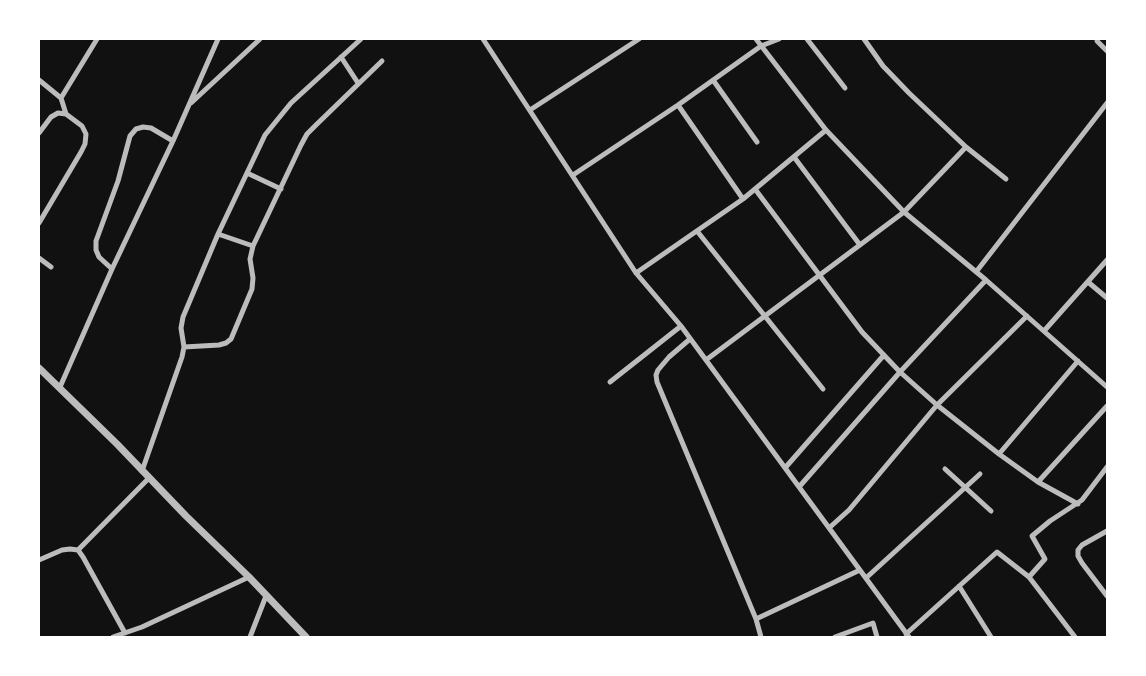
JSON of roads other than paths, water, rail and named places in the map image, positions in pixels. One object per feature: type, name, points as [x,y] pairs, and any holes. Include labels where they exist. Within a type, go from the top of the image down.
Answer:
[{"type":"street","points":[[60,98],[97,39]]},
{"type":"street","points":[[60,388],[112,269],[173,141],[218,39]]},
{"type":"street","points":[[187,107],[260,39]]},
{"type":"street","points":[[142,471],[182,357],[184,347],[181,328],[183,317],[218,234],[265,135],[282,113],[361,39]]},
{"type":"street","points":[[483,39],[636,273],[681,326],[908,636],[997,552],[1029,577],[1075,637]]},
{"type":"street","points":[[756,39],[826,130],[904,212],[986,280],[1107,387]]},
{"type":"street","points":[[573,175],[678,105],[761,46],[779,39]]},
{"type":"street","points":[[807,39],[844,88]]},
{"type":"street","points":[[864,39],[883,66],[966,147],[1006,179]]},
{"type":"street","points":[[530,110],[635,40]]},
{"type":"street","points":[[1097,41],[1107,51]]},
{"type":"street","points":[[341,57],[358,83]]},
{"type":"street","points":[[184,347],[219,345],[231,339],[252,288],[253,278],[250,258],[253,246],[307,134],[382,61]]},
{"type":"street","points":[[39,80],[60,98],[66,114]]},
{"type":"street","points":[[713,80],[758,142]]},
{"type":"street","points":[[976,272],[1107,103]]},
{"type":"street","points":[[678,105],[743,199]]},
{"type":"street","points":[[39,133],[51,117],[58,113],[66,114],[82,126],[86,134],[85,144],[39,223]]},
{"type":"street","points":[[112,269],[99,257],[96,242],[118,181],[130,136],[136,129],[143,127],[151,128],[173,141]]},
{"type":"street","points":[[636,273],[743,199],[826,130]]},
{"type":"street","points":[[706,360],[904,212],[966,147]]},
{"type":"street","points":[[794,157],[860,245]]},
{"type":"street","points":[[247,173],[281,188]]},
{"type":"street","points":[[754,190],[862,332],[900,372],[999,454],[1038,482],[1078,504]]},
{"type":"street","points":[[697,231],[823,389]]},
{"type":"street","points":[[218,234],[253,246]]},
{"type":"street","points":[[39,258],[52,267]]},
{"type":"street","points":[[1044,331],[1107,260]]},
{"type":"street","points":[[799,487],[900,372],[986,280]]},
{"type":"street","points":[[1088,282],[1107,298]]},
{"type":"street","points":[[829,528],[848,510],[937,404],[1026,316]]},
{"type":"street","points":[[610,382],[681,326]]},
{"type":"street","points":[[690,339],[669,357],[658,370],[656,375],[657,382],[756,619],[761,637]]},
{"type":"street","points":[[785,468],[884,355]]},
{"type":"street","points":[[999,454],[1078,361]]},
{"type":"street","points":[[39,368],[249,577],[306,637]]},
{"type":"street","points":[[1038,482],[1107,406]]},
{"type":"street","points":[[1029,577],[1046,559],[1032,538],[1032,535],[1078,504],[1107,467]]},
{"type":"street","points":[[945,469],[991,511]]},
{"type":"street","points":[[866,578],[980,474]]},
{"type":"street","points":[[78,550],[150,478]]},
{"type":"street","points":[[1107,531],[1082,545],[1078,550],[1078,556],[1082,563],[1107,596]]},
{"type":"street","points":[[39,560],[62,550],[78,550],[84,557],[125,633]]},
{"type":"street","points":[[756,619],[860,570]]},
{"type":"street","points":[[113,637],[148,624],[249,577]]},
{"type":"street","points":[[959,586],[991,637]]},
{"type":"street","points":[[250,637],[266,596]]},
{"type":"street","points":[[835,637],[873,622],[877,637]]}]
